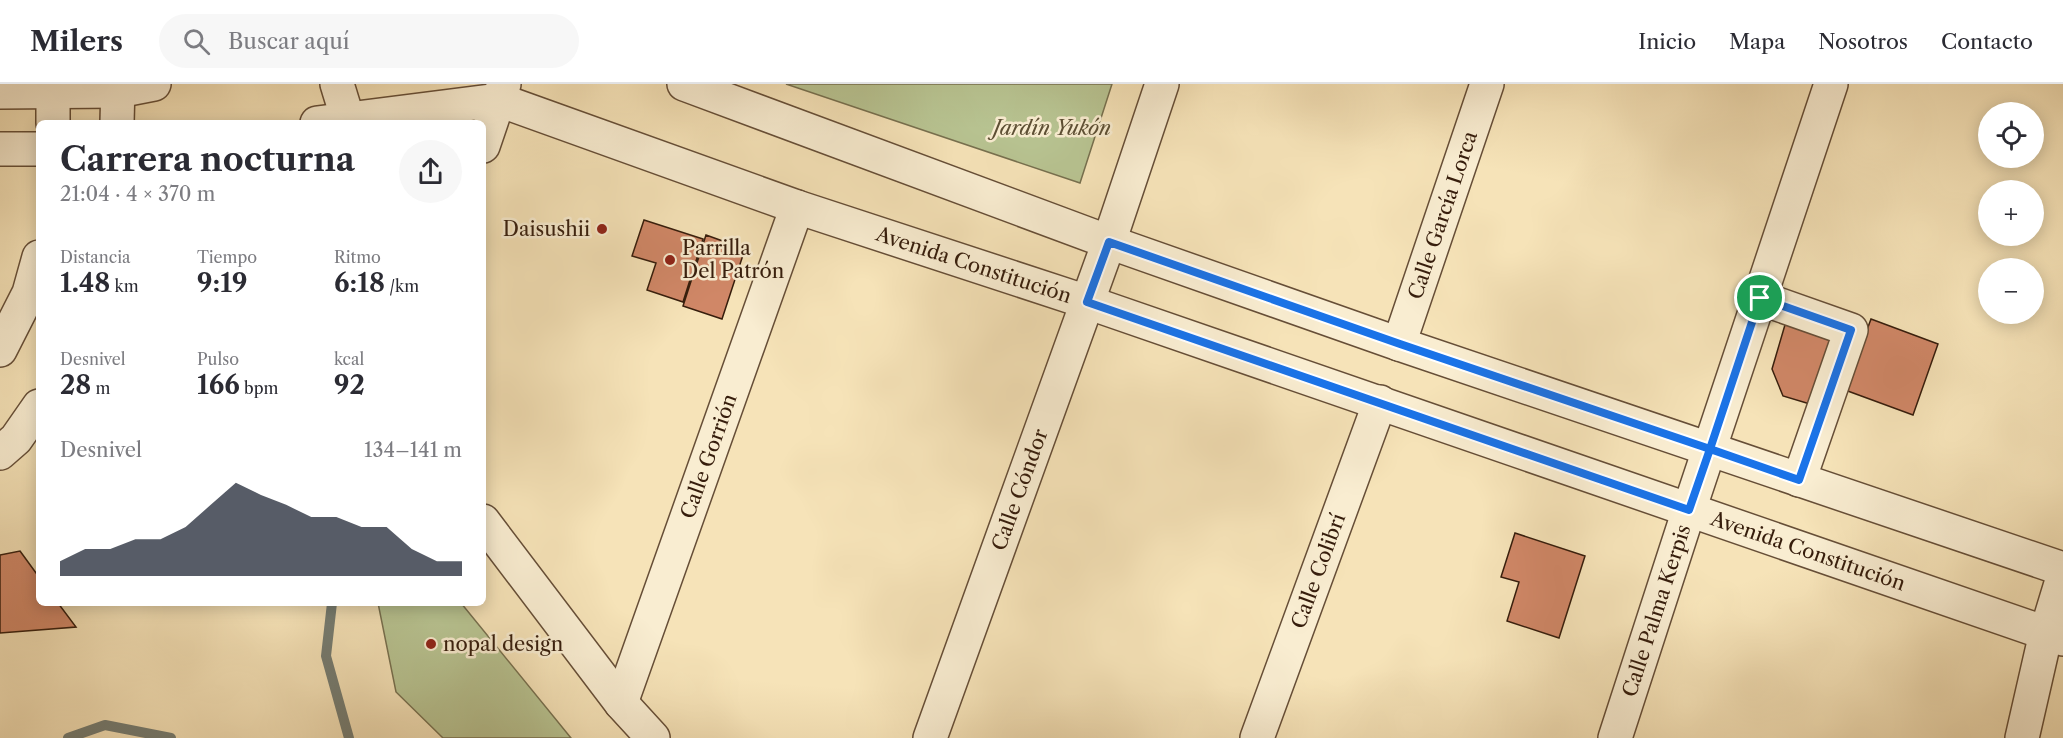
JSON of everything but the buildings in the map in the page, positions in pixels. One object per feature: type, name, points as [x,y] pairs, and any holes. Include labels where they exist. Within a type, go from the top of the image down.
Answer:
[{"type":"street","points":[[0,92],[53,100],[154,84]]},
{"type":"street","points":[[337,84],[338,120]]},
{"type":"street","points":[[684,84],[1109,242],[1400,344],[2063,569]]},
{"type":"street","name":"Calle Cóndor","points":[[930,738],[1109,242],[1162,84]]},
{"type":"street","name":"Calle García Lorca","points":[[1400,344],[1487,84]]},
{"type":"street","name":"Calle Palma Kerpis","points":[[1615,738],[1831,84]]},
{"type":"street","points":[[117,120],[118,88]]},
{"type":"street","points":[[486,137],[501,92]]},
{"type":"street","name":"Avenida Constitución","points":[[349,120],[501,92],[797,207],[1087,302],[2054,636]]},
{"type":"street","points":[[0,149],[36,149]]},
{"type":"street","name":"Calle Gorrión","points":[[621,703],[797,207]]},
{"type":"street","points":[[0,350],[29,293],[36,268]]},
{"type":"street","points":[[1760,298],[1851,330],[1799,480]]},
{"type":"street","name":"Calle Colibrí","points":[[1257,738],[1380,402]]},
{"type":"street","points":[[0,453],[16,439],[36,410]]},
{"type":"street","points":[[486,525],[621,703],[653,738]]},
{"type":"street","points":[[2022,738],[2054,636],[2063,577]]},
{"type":"green space","name":"Jardín Yukón","points":[[786,84],[1112,84],[1080,183]]},
{"type":"green space","points":[[379,606],[463,606],[571,738],[443,738],[396,692]]},
{"type":"waterway","points":[[332,606],[326,656],[349,738]]},
{"type":"waterway","points":[[68,738],[105,725],[171,738]]},
{"type":"place","name":"Daisushii","points":[[602,229]]},
{"type":"place","name":"Parrilla Del Patrón","points":[[670,260]]},
{"type":"place","name":"nopal design","points":[[431,644]]},
{"type":"route","points":[[1760,298],[1710,449],[1109,242],[1087,302],[1689,510],[1710,449],[1799,480],[1851,330],[1760,298]]}]
